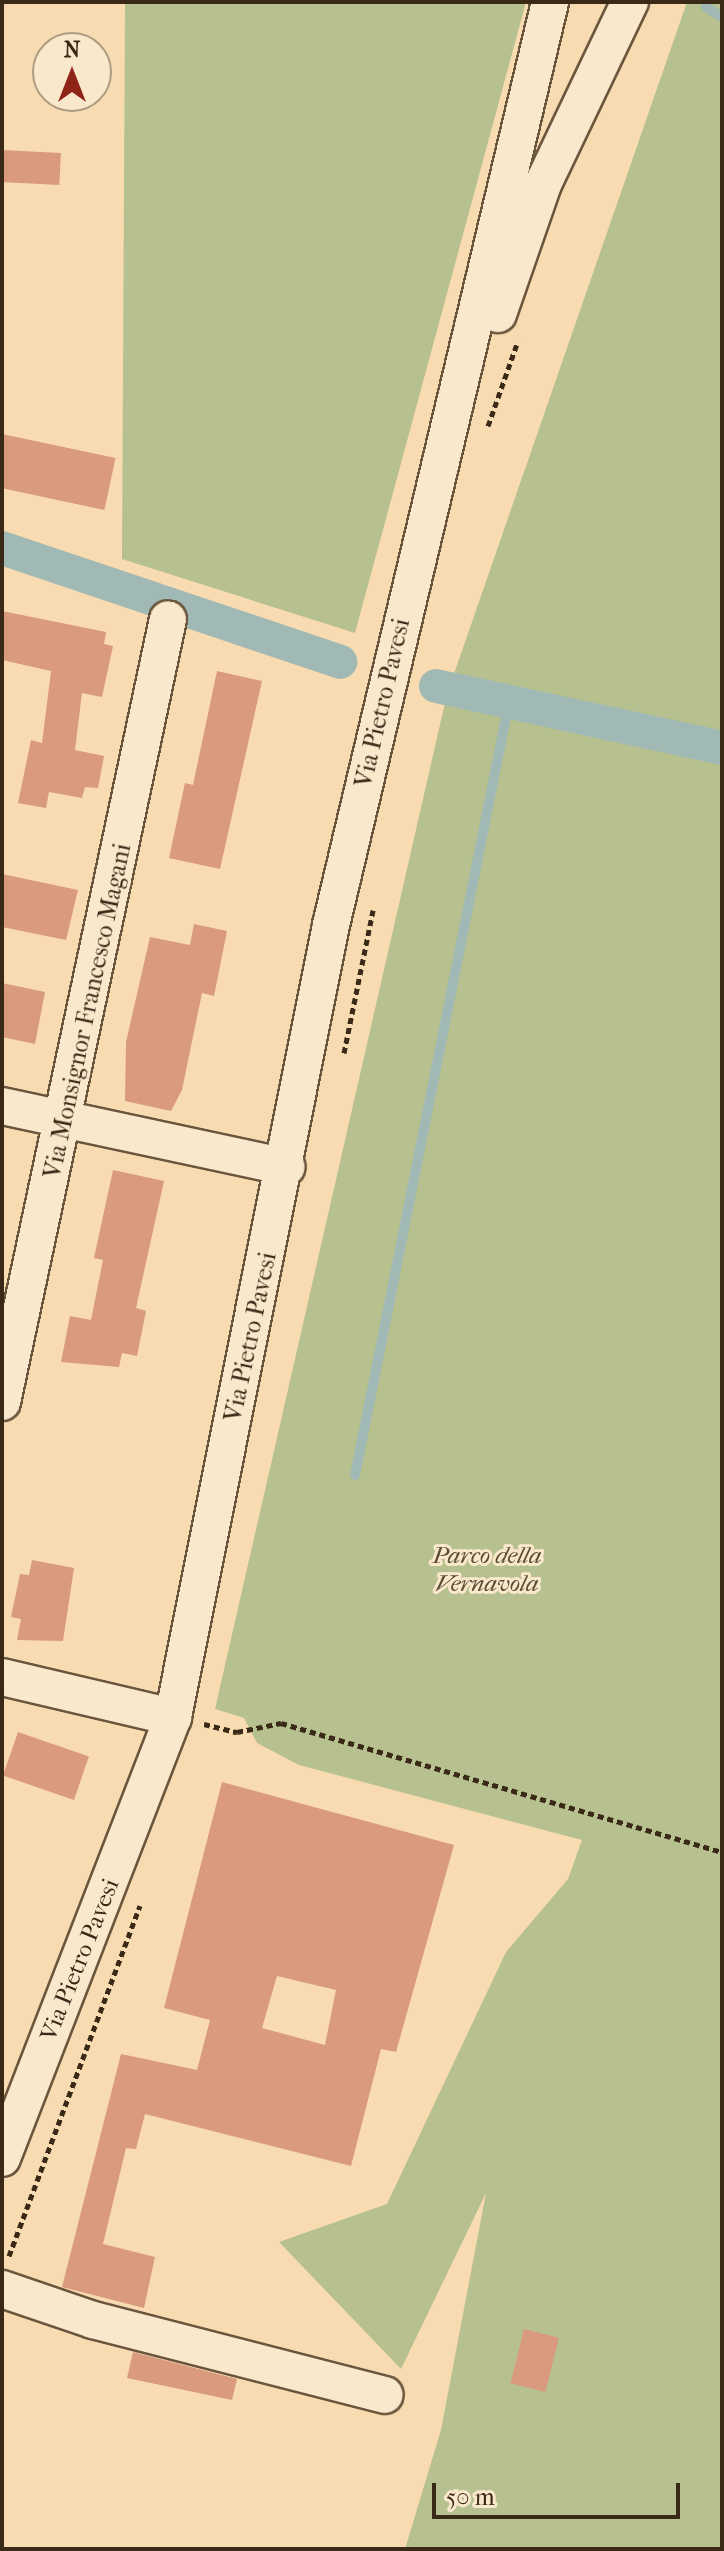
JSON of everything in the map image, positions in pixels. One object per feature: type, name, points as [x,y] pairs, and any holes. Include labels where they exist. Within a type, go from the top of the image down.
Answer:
[{"type":"street","name":"Via Pietro Pavesi","points":[[2,2158],[173,1717],[287,1167],[331,925],[550,2]]},
{"type":"street","name":"Via Pietro Pavesi","points":[[434,497],[543,184],[630,2]]},
{"type":"street","name":"Via Monsignor Francesco Magani","points":[[2,1402],[67,1120],[168,619]]},
{"type":"street","points":[[2,1106],[287,1167]]},
{"type":"street","points":[[2,1677],[173,1717]]},
{"type":"street","points":[[2,2289],[93,2320],[385,2395]]},
{"type":"path","points":[[173,1717],[237,1732],[281,1723],[722,1852]]},
{"type":"green space","points":[[125,2],[526,2],[355,633],[122,559]]},
{"type":"green space","name":"Parco della Vernavola","points":[[687,2],[722,2],[722,2549],[405,2549],[441,2430],[486,2193],[401,2369],[279,2242],[387,2204],[506,1952],[568,1879],[582,1840],[299,1765],[257,1743],[244,1718],[215,1709],[447,694]]},
{"type":"building","points":[[2,150],[61,153],[59,185],[2,182]]},
{"type":"building","points":[[2,434],[115,458],[104,510],[2,488]]},
{"type":"building","points":[[2,611],[106,632],[104,644],[113,646],[102,697],[82,693],[75,750],[104,756],[98,788],[85,787],[82,798],[49,792],[46,808],[18,803],[31,740],[42,743],[51,671],[2,660]]},
{"type":"building","points":[[217,671],[262,681],[220,869],[169,858],[185,783],[193,785]]},
{"type":"building","points":[[2,874],[78,890],[66,940],[2,927]]},
{"type":"building","points":[[194,924],[227,931],[214,996],[202,993],[182,1090],[171,1111],[125,1101],[126,1042],[150,937],[190,945]]},
{"type":"building","points":[[2,983],[45,992],[35,1044],[2,1037]]},
{"type":"building","points":[[113,1170],[164,1181],[136,1308],[146,1311],[137,1356],[122,1353],[119,1367],[61,1362],[70,1316],[91,1320],[103,1260],[94,1258]]},
{"type":"building","points":[[32,1560],[74,1568],[63,1641],[17,1640],[21,1619],[11,1617],[20,1574],[29,1575]]},
{"type":"building","points":[[18,1732],[89,1756],[74,1800],[3,1775]]},
{"type":"building","points":[[222,1782],[454,1845],[396,2052],[381,2049],[351,2166],[145,2114],[136,2149],[126,2148],[103,2244],[155,2257],[144,2308],[62,2287],[121,2054],[197,2070],[210,2020],[164,2008]],"holes":[[[277,1976],[336,1990],[325,2045],[262,2028]]]},
{"type":"building","points":[[524,2329],[559,2338],[545,2392],[510,2383]]},
{"type":"building","points":[[133,2352],[237,2379],[232,2400],[127,2378]]},
{"type":"waterway","points":[[706,7],[722,17]]},
{"type":"waterway","points":[[2,548],[340,662]]},
{"type":"waterway","points":[[436,686],[722,748]]},
{"type":"waterway","points":[[355,1475],[509,702]]}]
